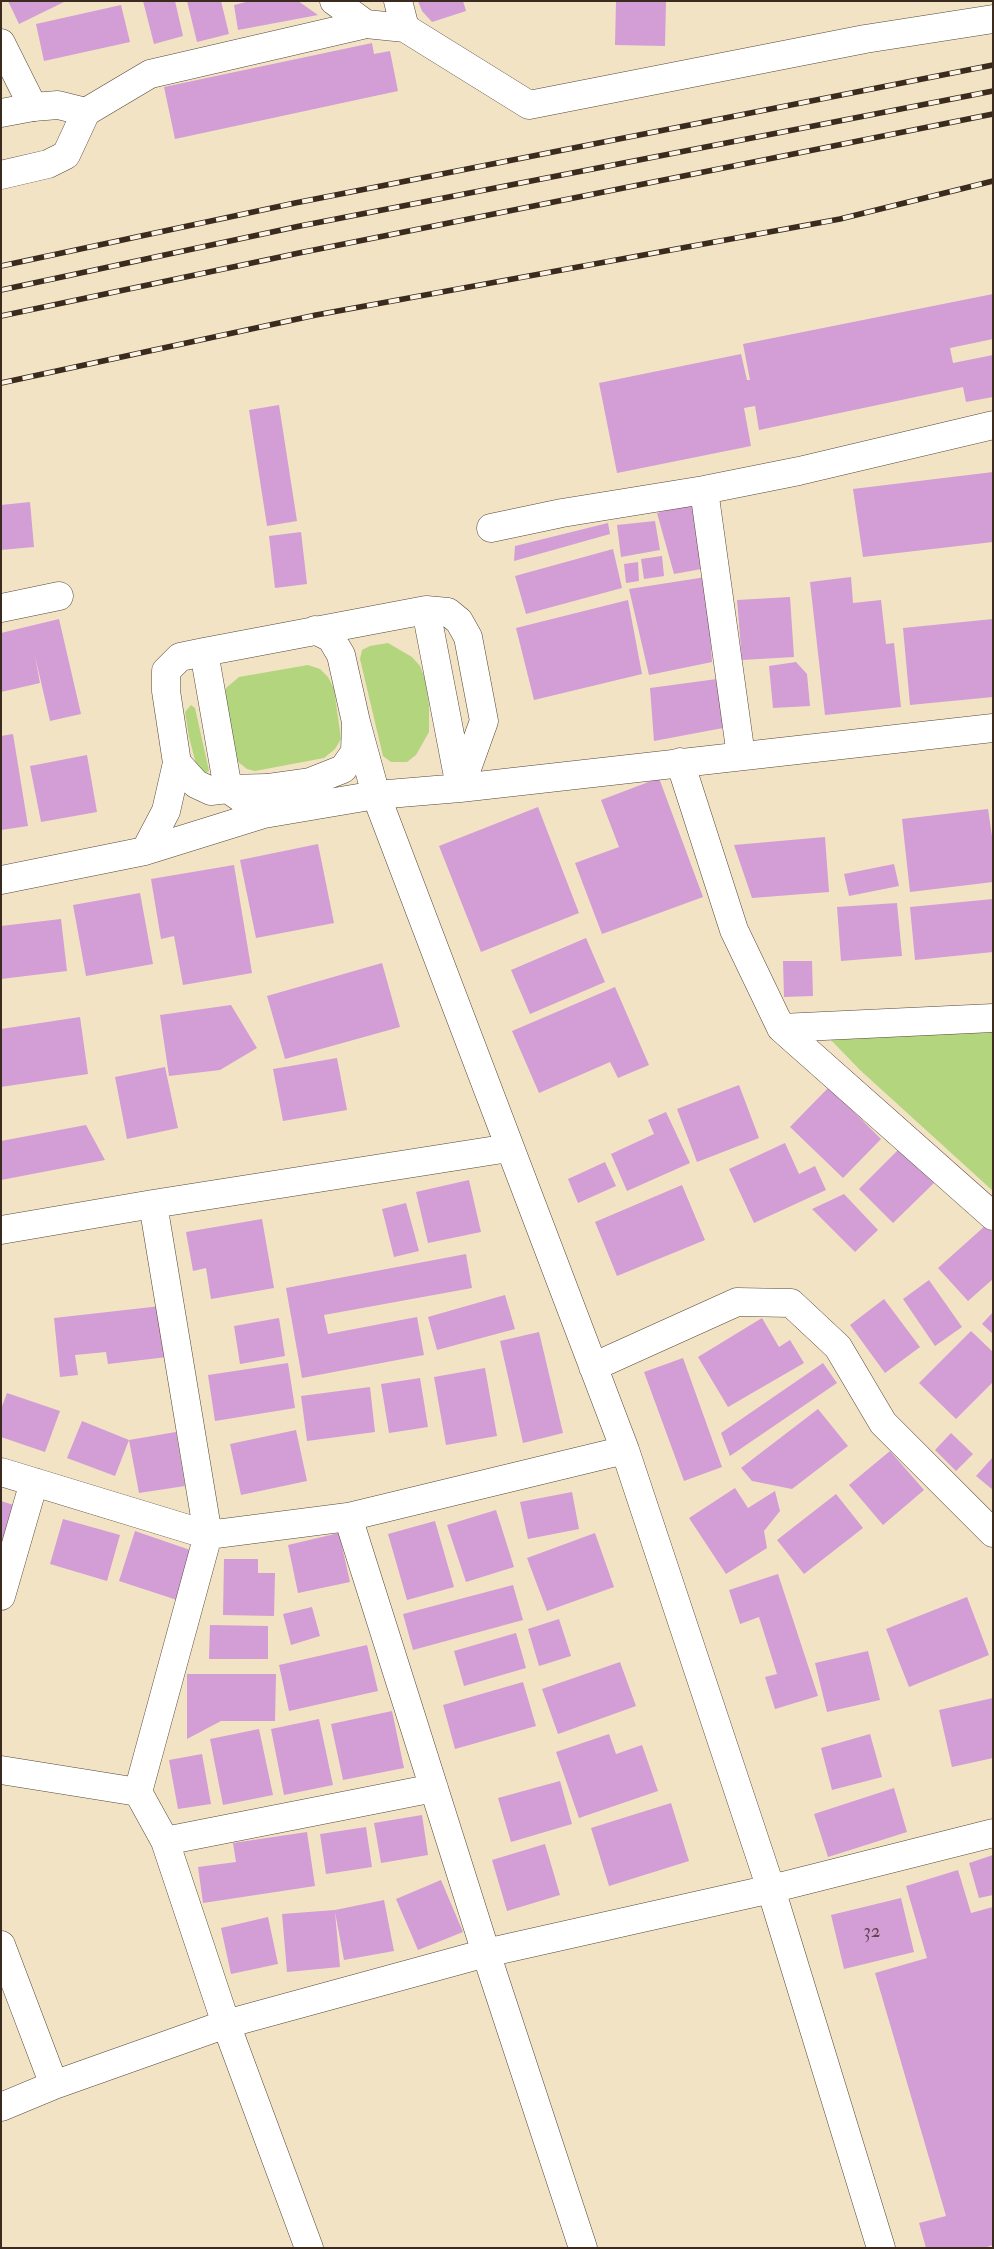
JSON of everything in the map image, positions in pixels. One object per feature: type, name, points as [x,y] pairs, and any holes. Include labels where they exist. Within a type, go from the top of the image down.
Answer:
[{"type":"street","points":[[334,1],[366,24]]},
{"type":"street","points":[[398,1],[405,28]]},
{"type":"street","points":[[1,175],[48,164],[66,155],[86,112],[150,74],[366,24],[405,28],[529,105],[855,41],[993,19]]},
{"type":"street","points":[[1,43],[33,106]]},
{"type":"street","points":[[1,113],[33,106],[58,105],[86,112]]},
{"type":"street","points":[[491,528],[562,513],[704,490],[799,471],[993,425]]},
{"type":"street","points":[[704,490],[741,756]]},
{"type":"street","points":[[1,608],[59,596]]},
{"type":"street","points":[[426,610],[460,788]]},
{"type":"street","points":[[145,851],[166,810],[177,763],[166,691],[166,671],[180,657],[204,652],[426,610],[448,612],[459,621],[468,637],[484,721],[460,788]]},
{"type":"street","points":[[315,630],[331,638],[341,655],[356,722],[376,795],[625,1450],[771,1889],[882,2248]]},
{"type":"street","points":[[204,652],[228,789],[264,814]]},
{"type":"street","points":[[177,763],[196,784],[211,790],[310,782],[343,769],[355,752],[356,722]]},
{"type":"street","points":[[1,880],[145,851],[264,814],[376,795],[460,788],[993,728]]},
{"type":"street","points":[[680,762],[734,930],[781,1028],[993,1216]]},
{"type":"street","points":[[781,1028],[993,1018]]},
{"type":"street","points":[[1,1230],[510,1148]]},
{"type":"street","points":[[153,1204],[208,1534],[138,1792],[165,1841],[226,2024],[309,2248]]},
{"type":"street","points":[[593,1368],[737,1302],[791,1303],[838,1348],[883,1423],[993,1533]]},
{"type":"street","points":[[1,1472],[208,1534],[348,1517],[625,1450]]},
{"type":"street","points":[[1,1596],[34,1482]]},
{"type":"street","points":[[348,1517],[486,1953],[583,2248]]},
{"type":"street","points":[[1,1770],[138,1792]]},
{"type":"street","points":[[165,1841],[434,1788]]},
{"type":"street","points":[[1,2107],[54,2085],[226,2024],[486,1953],[771,1889],[993,1833]]},
{"type":"street","points":[[1,1945],[54,2085]]},
{"type":"green space","points":[[388,643],[412,657],[420,666],[425,679],[429,706],[429,732],[416,755],[407,762],[391,762],[383,756],[360,659],[362,650],[370,646]]},
{"type":"green space","points":[[308,665],[320,669],[328,677],[334,689],[341,739],[335,749],[324,758],[255,771],[247,769],[237,761],[223,699],[226,688],[239,677]]},
{"type":"green space","points":[[191,705],[195,708],[209,771],[205,773],[200,772],[196,764],[189,737],[185,712]]},
{"type":"green space","points":[[993,1032],[993,1191],[860,1070],[829,1038]]},
{"type":"building","points":[[8,1],[66,1],[19,24]]},
{"type":"building","points":[[143,1],[175,1],[183,36],[154,44]]},
{"type":"building","points":[[187,1],[221,1],[229,34],[197,42]]},
{"type":"building","points":[[250,1],[298,1],[318,15],[238,30],[234,5]]},
{"type":"building","points":[[418,1],[463,1],[466,11],[432,22],[422,11]]},
{"type":"building","points":[[616,1],[666,1],[665,46],[615,45]]},
{"type":"building","points":[[121,5],[130,42],[44,61],[36,24]]},
{"type":"building","points":[[372,43],[374,54],[390,51],[398,91],[175,139],[164,87]]},
{"type":"building","points":[[993,294],[993,339],[950,348],[953,363],[993,355],[993,397],[966,402],[963,387],[759,430],[755,406],[744,408],[751,446],[617,473],[599,383],[741,354],[747,380],[750,380],[743,344]]},
{"type":"building","points":[[279,405],[297,521],[267,526],[249,410]]},
{"type":"building","points":[[993,472],[993,542],[863,557],[853,489]]},
{"type":"building","points":[[30,502],[34,547],[1,550],[1,505]]},
{"type":"building","points":[[693,503],[707,568],[674,574],[657,513]]},
{"type":"building","points":[[655,521],[660,550],[621,557],[617,525]]},
{"type":"building","points":[[608,523],[610,534],[514,561],[515,546]]},
{"type":"building","points":[[301,532],[307,584],[275,588],[269,536]]},
{"type":"building","points":[[613,549],[622,588],[526,614],[515,576]]},
{"type":"building","points":[[662,556],[664,576],[644,579],[641,559]]},
{"type":"building","points":[[638,562],[639,581],[626,583],[624,564]]},
{"type":"building","points":[[706,577],[712,662],[649,675],[629,589]]},
{"type":"building","points":[[851,577],[853,603],[881,600],[886,644],[894,643],[901,707],[825,715],[810,582]]},
{"type":"building","points":[[790,597],[794,657],[742,660],[737,600]]},
{"type":"building","points":[[628,600],[642,674],[534,700],[516,628]]},
{"type":"building","points":[[59,619],[81,714],[50,721],[35,656],[40,683],[1,692],[1,633]]},
{"type":"building","points":[[993,619],[993,697],[910,705],[903,628]]},
{"type":"building","points":[[796,662],[807,674],[810,706],[773,708],[769,666]]},
{"type":"building","points":[[717,679],[723,728],[654,741],[650,688]]},
{"type":"building","points":[[13,734],[28,826],[1,830],[1,736]]},
{"type":"building","points":[[87,755],[97,812],[41,822],[30,766]]},
{"type":"building","points":[[659,778],[703,897],[602,934],[575,863],[619,847],[601,800]]},
{"type":"building","points":[[538,807],[579,913],[481,952],[439,846]]},
{"type":"building","points":[[988,809],[993,843],[993,882],[910,892],[902,819]]},
{"type":"building","points":[[825,837],[829,892],[752,898],[734,845]]},
{"type":"building","points":[[318,844],[334,923],[256,938],[240,860]]},
{"type":"building","points":[[894,864],[899,886],[849,896],[844,874]]},
{"type":"building","points":[[234,865],[252,973],[183,985],[174,936],[161,939],[151,879]]},
{"type":"building","points":[[140,893],[153,964],[86,976],[73,905]]},
{"type":"building","points":[[993,899],[993,952],[915,960],[910,907]]},
{"type":"building","points":[[897,903],[902,956],[841,961],[837,907]]},
{"type":"building","points":[[61,919],[67,971],[1,979],[1,926]]},
{"type":"building","points":[[586,938],[605,982],[530,1014],[511,970]]},
{"type":"building","points":[[783,961],[812,961],[813,996],[784,997]]},
{"type":"building","points":[[382,963],[400,1027],[285,1059],[267,996]]},
{"type":"building","points":[[615,987],[649,1065],[618,1078],[610,1062],[539,1093],[512,1031]]},
{"type":"building","points":[[231,1005],[257,1048],[220,1070],[169,1076],[160,1015]]},
{"type":"building","points":[[80,1017],[88,1074],[1,1087],[1,1029]]},
{"type":"building","points":[[337,1058],[347,1110],[283,1121],[273,1069]]},
{"type":"building","points":[[165,1067],[178,1128],[127,1139],[115,1077]]},
{"type":"building","points":[[739,1085],[759,1138],[697,1162],[677,1109]]},
{"type":"building","points":[[829,1087],[881,1139],[843,1178],[790,1127]]},
{"type":"building","points":[[666,1112],[690,1163],[627,1191],[611,1154],[654,1134],[648,1120]]},
{"type":"building","points":[[86,1125],[105,1160],[1,1180],[1,1141]]},
{"type":"building","points":[[785,1143],[799,1174],[815,1166],[826,1190],[754,1223],[729,1169]]},
{"type":"building","points":[[900,1148],[934,1183],[893,1223],[859,1189]]},
{"type":"building","points":[[605,1162],[616,1186],[578,1203],[568,1179]]},
{"type":"building","points":[[469,1180],[481,1232],[428,1243],[416,1192]]},
{"type":"building","points":[[682,1185],[705,1240],[617,1276],[595,1222]]},
{"type":"building","points":[[844,1194],[878,1230],[855,1252],[812,1209]]},
{"type":"building","points":[[406,1203],[419,1251],[394,1257],[382,1209]]},
{"type":"building","points":[[262,1219],[274,1288],[211,1299],[206,1268],[193,1271],[186,1232]]},
{"type":"building","points":[[986,1225],[993,1233],[993,1279],[968,1301],[938,1268]]},
{"type":"building","points":[[466,1254],[472,1288],[324,1315],[328,1334],[417,1317],[424,1355],[302,1378],[286,1288]]},
{"type":"building","points":[[929,1280],[962,1327],[935,1346],[903,1299]]},
{"type":"building","points":[[505,1295],[515,1329],[437,1350],[428,1317]]},
{"type":"building","points":[[884,1299],[920,1347],[885,1373],[850,1325]]},
{"type":"building","points":[[161,1306],[167,1357],[108,1364],[106,1352],[75,1355],[78,1375],[60,1377],[54,1318]]},
{"type":"building","points":[[993,1312],[993,1334],[982,1324]]},
{"type":"building","points":[[279,1318],[285,1356],[240,1364],[234,1326]]},
{"type":"building","points":[[762,1318],[779,1347],[790,1340],[804,1363],[728,1407],[698,1357]]},
{"type":"building","points":[[971,1331],[993,1352],[993,1382],[956,1419],[919,1383]]},
{"type":"building","points":[[539,1332],[563,1433],[523,1443],[500,1341]]},
{"type":"building","points":[[683,1358],[722,1467],[684,1481],[644,1372]]},
{"type":"building","points":[[288,1363],[295,1408],[215,1421],[208,1375]]},
{"type":"building","points":[[823,1363],[837,1383],[730,1456],[721,1433]]},
{"type":"building","points":[[485,1368],[497,1436],[446,1445],[434,1377]]},
{"type":"building","points":[[420,1378],[428,1427],[389,1433],[381,1384]]},
{"type":"building","points":[[370,1387],[375,1432],[307,1441],[301,1396]]},
{"type":"building","points":[[7,1393],[60,1411],[45,1452],[1,1437],[1,1409]]},
{"type":"building","points":[[818,1409],[848,1446],[792,1489],[752,1481],[741,1468]]},
{"type":"building","points":[[82,1421],[129,1440],[115,1476],[67,1458]]},
{"type":"building","points":[[296,1430],[307,1481],[241,1495],[230,1444]]},
{"type":"building","points":[[176,1432],[185,1486],[139,1493],[129,1440]]},
{"type":"building","points":[[951,1433],[973,1454],[956,1471],[935,1450]]},
{"type":"building","points":[[890,1451],[924,1490],[883,1525],[849,1485]]},
{"type":"building","points":[[993,1457],[993,1490],[976,1476]]},
{"type":"building","points":[[735,1488],[748,1508],[775,1491],[780,1511],[764,1531],[767,1548],[726,1574],[689,1518]]},
{"type":"building","points":[[572,1492],[579,1529],[528,1539],[520,1502]]},
{"type":"building","points":[[836,1494],[863,1528],[804,1574],[777,1540]]},
{"type":"building","points":[[1,1501],[20,1507],[10,1544],[1,1541]]},
{"type":"building","points":[[496,1510],[514,1567],[466,1582],[447,1525]]},
{"type":"building","points":[[63,1519],[120,1535],[107,1581],[50,1564]]},
{"type":"building","points":[[435,1521],[454,1587],[407,1600],[388,1534]]},
{"type":"building","points":[[135,1531],[193,1551],[177,1600],[119,1581]]},
{"type":"building","points":[[339,1533],[350,1582],[298,1593],[288,1545]]},
{"type":"building","points":[[595,1533],[614,1587],[547,1611],[527,1558]]},
{"type":"building","points":[[224,1559],[258,1559],[258,1573],[275,1573],[274,1616],[223,1615]]},
{"type":"building","points":[[778,1574],[818,1696],[775,1709],[765,1677],[777,1674],[759,1617],[740,1624],[729,1590]]},
{"type":"building","points":[[513,1585],[523,1620],[413,1650],[403,1614]]},
{"type":"building","points":[[967,1597],[989,1655],[909,1687],[886,1629]]},
{"type":"building","points":[[312,1607],[320,1636],[291,1645],[283,1614]]},
{"type":"building","points":[[559,1619],[571,1656],[539,1666],[528,1629]]},
{"type":"building","points":[[210,1625],[268,1626],[268,1659],[209,1659]]},
{"type":"building","points":[[516,1633],[526,1668],[464,1686],[454,1651]]},
{"type":"building","points":[[367,1645],[378,1691],[289,1711],[279,1665]]},
{"type":"building","points":[[868,1651],[880,1700],[827,1712],[815,1663]]},
{"type":"building","points":[[620,1662],[636,1706],[558,1734],[542,1689]]},
{"type":"building","points":[[187,1674],[276,1674],[275,1721],[221,1721],[187,1739]]},
{"type":"building","points":[[523,1682],[536,1726],[455,1749],[443,1705]]},
{"type":"building","points":[[993,1698],[993,1758],[952,1767],[939,1710]]},
{"type":"building","points":[[392,1711],[404,1768],[343,1780],[331,1724]]},
{"type":"building","points":[[319,1719],[333,1785],[284,1795],[271,1729]]},
{"type":"building","points":[[259,1729],[273,1795],[223,1805],[210,1739]]},
{"type":"building","points":[[609,1734],[616,1754],[642,1745],[658,1791],[579,1818],[556,1752]]},
{"type":"building","points":[[870,1734],[882,1777],[832,1790],[821,1748]]},
{"type":"building","points":[[202,1754],[211,1804],[178,1809],[169,1760]]},
{"type":"building","points":[[560,1781],[572,1824],[511,1842],[498,1798]]},
{"type":"building","points":[[894,1788],[907,1832],[828,1857],[814,1814]]},
{"type":"building","points":[[671,1803],[689,1861],[609,1886],[591,1828]]},
{"type":"building","points":[[422,1815],[428,1855],[381,1863],[374,1823]]},
{"type":"building","points":[[366,1827],[372,1867],[326,1874],[320,1834]]},
{"type":"building","points":[[307,1832],[315,1886],[203,1903],[198,1867],[236,1862],[233,1843]]},
{"type":"building","points":[[545,1844],[560,1895],[507,1911],[492,1860]]},
{"type":"building","points":[[993,1855],[993,1895],[979,1898],[969,1863]]},
{"type":"building","points":[[958,1870],[971,1913],[993,1907],[993,2245],[984,2248],[926,2248],[919,2223],[946,2216],[875,1973],[927,1958],[906,1886]]},
{"type":"building","points":[[441,1880],[463,1932],[418,1950],[396,1899]]},
{"type":"building","points":[[901,1898],[914,1952],[844,1969],[831,1915]]},
{"type":"building","points":[[384,1900],[394,1951],[344,1960],[335,1912],[340,1967],[287,1972],[282,1914],[335,1910]]},
{"type":"building","points":[[268,1917],[278,1964],[231,1974],[221,1928]]},
{"type":"railway","points":[[1,266],[295,203],[993,65]]},
{"type":"railway","points":[[1,290],[300,226],[993,91]]},
{"type":"railway","points":[[1,316],[299,253],[993,114]]},
{"type":"railway","points":[[1,383],[316,315],[840,219],[993,181]]}]
